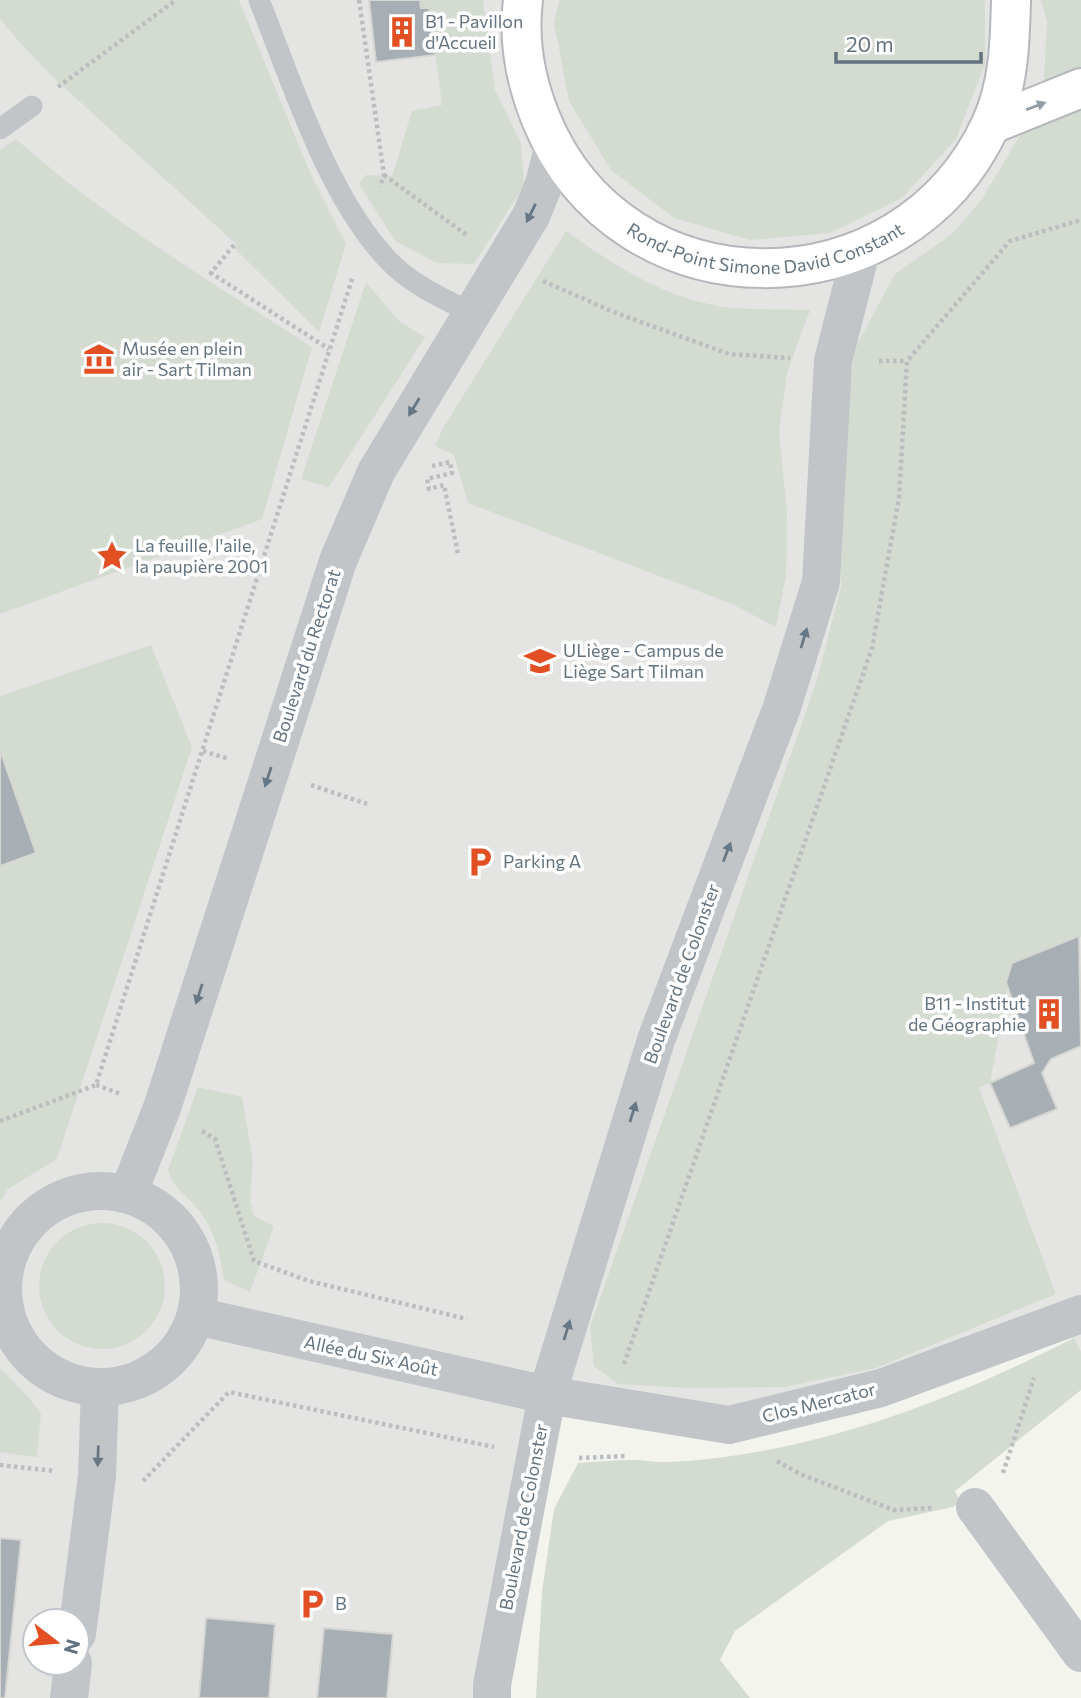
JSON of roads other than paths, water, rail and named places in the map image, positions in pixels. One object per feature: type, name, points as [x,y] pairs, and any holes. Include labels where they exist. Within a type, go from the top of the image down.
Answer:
[{"type":"main road","name":"Rond-Point Simone David Constant","points":[[523,0],[520,26],[528,88],[553,148],[587,194],[633,232],[686,257],[756,269],[804,267],[862,251],[915,220],[959,177],[992,124],[1009,62],[1011,0]]},
{"type":"main road","points":[[992,124],[1081,88]]},
{"type":"street","name":"Boulevard du Rectorat","points":[[128,1194],[162,1108],[338,561],[376,472],[470,312],[531,216],[544,184],[553,148]]},
{"type":"street","name":"Boulevard de Colonster","points":[[492,1698],[492,1685],[547,1395],[656,1040],[782,707],[821,582],[833,361],[862,251]]},
{"type":"street","points":[[89,1191],[128,1194],[163,1212],[187,1241],[199,1278],[196,1316],[183,1345],[160,1368],[131,1383],[100,1388],[57,1377],[23,1350],[5,1310],[2,1265],[22,1230],[51,1204],[89,1191]]},
{"type":"street","name":"Clos Mercator","points":[[547,1395],[729,1425],[881,1388],[1081,1314]]},
{"type":"street","name":"Allée du Six Août","points":[[196,1316],[547,1395]]},
{"type":"street","points":[[80,1607],[97,1476],[100,1388]]},
{"type":"street","points":[[975,1507],[1081,1653]]},
{"type":"street","points":[[69,1698],[71,1677]]},
{"type":"lane","points":[[259,0],[327,165],[367,235],[390,262],[421,287],[470,312]]},
{"type":"lane","points":[[0,129],[32,106]]},
{"type":"place","name":"B1 - Pavillon d'Accueil","points":[[402,32]]},
{"type":"place","name":"Musée en plein air - Sart Tilman","points":[[99,359]]},
{"type":"place","name":"La feuille, l'aile, la paupière 2001","points":[[112,556]]},
{"type":"place","name":"ULiège - Campus de Liège Sart Tilman","points":[[540,661]]},
{"type":"place","name":"Parking A","points":[[480,862]]},
{"type":"place","name":"B11 - Institut de Géographie","points":[[1049,1014]]},
{"type":"place","name":"B","points":[[312,1604]]}]
